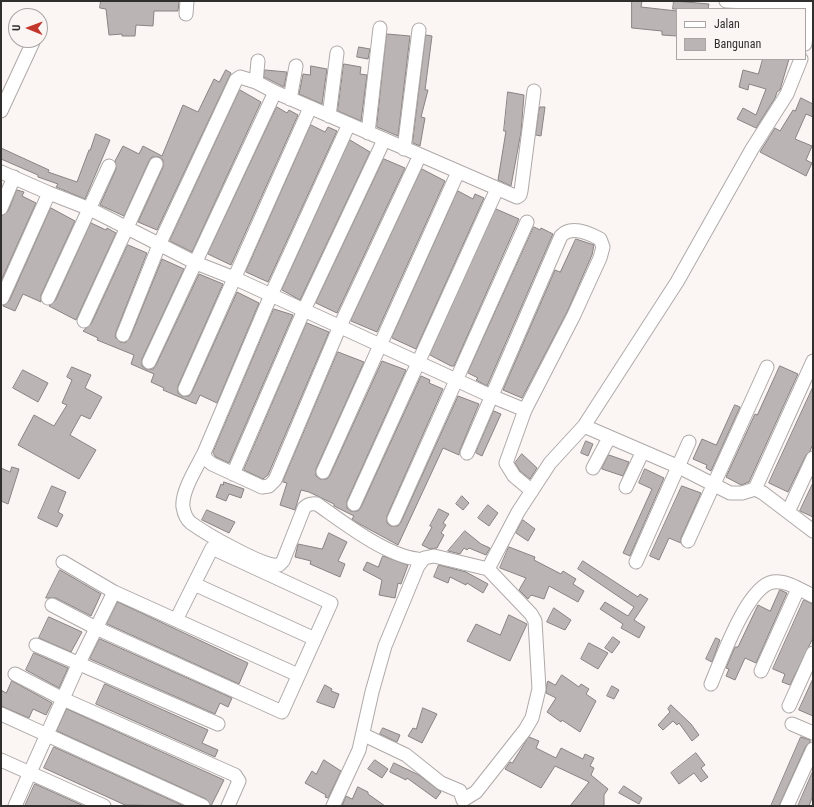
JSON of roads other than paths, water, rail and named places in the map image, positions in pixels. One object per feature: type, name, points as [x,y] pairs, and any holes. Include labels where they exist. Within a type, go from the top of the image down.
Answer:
[{"type":"street","points":[[726,1],[811,5],[806,38]]},
{"type":"street","points":[[368,133],[380,28]]},
{"type":"street","points":[[404,148],[419,30]]},
{"type":"street","points":[[1,111],[30,48]]},
{"type":"street","points":[[329,116],[337,53]]},
{"type":"street","points":[[488,569],[518,512],[550,463],[584,426],[677,282],[752,149],[787,94],[801,60]]},
{"type":"street","points":[[256,82],[258,61]]},
{"type":"street","points":[[290,99],[296,66]]},
{"type":"street","points":[[123,335],[159,245],[236,80],[242,77],[256,82],[310,108],[515,197],[520,195],[534,91]]},
{"type":"street","points":[[149,362],[275,92]]},
{"type":"street","points":[[185,389],[310,108]]},
{"type":"street","points":[[349,124],[271,295],[204,453],[183,498],[184,512],[191,522],[239,551],[270,565],[279,565],[304,508],[308,505],[317,504],[381,545],[410,558],[417,559],[418,566]]},
{"type":"street","points":[[233,474],[304,310],[384,140]]},
{"type":"street","points":[[204,453],[208,462],[262,487],[269,486],[276,480],[340,326],[420,155]]},
{"type":"street","points":[[84,320],[156,164]]},
{"type":"street","points":[[48,298],[109,166]]},
{"type":"street","points":[[1,172],[90,209],[196,263],[234,278],[491,396],[526,410]]},
{"type":"street","points":[[323,472],[458,172]]},
{"type":"street","points":[[1,208],[14,177]]},
{"type":"street","points":[[354,504],[497,189]]},
{"type":"street","points":[[2,298],[49,193]]},
{"type":"street","points":[[394,520],[527,222]]},
{"type":"street","points":[[467,453],[561,236],[566,231],[573,230],[597,238],[603,243],[601,254],[574,315],[526,410],[506,463],[514,476],[532,491]]},
{"type":"street","points":[[755,490],[813,361]]},
{"type":"street","points":[[688,541],[767,367]]},
{"type":"street","points":[[584,426],[679,467],[730,493],[742,493],[755,490],[763,493],[813,531]]},
{"type":"street","points":[[594,468],[609,438]]},
{"type":"street","points":[[636,562],[690,442]]},
{"type":"street","points":[[626,487],[642,452]]},
{"type":"street","points":[[788,512],[813,458]]},
{"type":"street","points":[[52,604],[96,628],[282,712],[331,602],[212,548],[176,620]]},
{"type":"street","points":[[333,806],[353,766],[364,735],[372,692],[386,646],[418,566],[424,558],[434,556],[488,569],[531,614],[535,621],[539,689],[535,711],[525,730],[476,792],[463,800],[460,792],[441,783],[406,755],[364,735]]},
{"type":"street","points":[[63,562],[114,592],[298,675]]},
{"type":"street","points":[[711,684],[745,609],[754,595],[766,584],[772,582],[785,583],[813,596]]},
{"type":"street","points":[[194,584],[314,639]]},
{"type":"street","points":[[761,671],[798,589]]},
{"type":"street","points":[[15,806],[78,665],[114,592]]},
{"type":"street","points":[[36,645],[78,665],[218,724]]},
{"type":"street","points":[[789,706],[813,653]]},
{"type":"street","points":[[15,674],[63,699],[235,775],[239,781],[228,806]]},
{"type":"street","points":[[1,714],[203,806]]},
{"type":"street","points":[[792,724],[813,734]]},
{"type":"street","points":[[787,806],[813,749]]},
{"type":"street","points":[[1,760],[104,806]]}]
